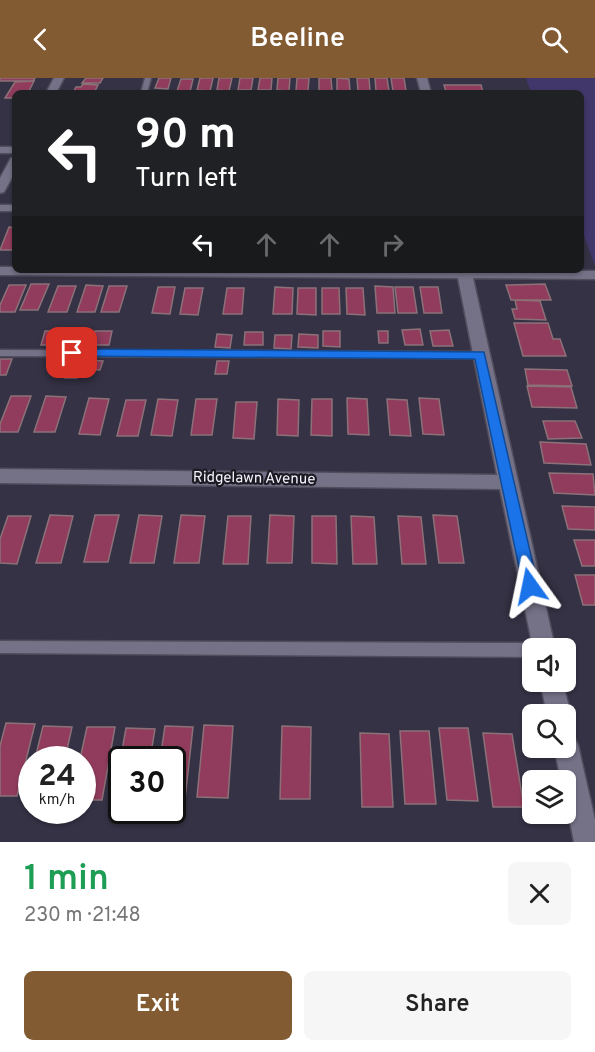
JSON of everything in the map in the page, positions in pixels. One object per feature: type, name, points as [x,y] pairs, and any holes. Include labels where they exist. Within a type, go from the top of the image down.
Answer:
[{"type":"street","points":[[0,189],[12,167]]},
{"type":"street","points":[[464,273],[542,638]]},
{"type":"street","points":[[508,273],[595,275]]},
{"type":"street","name":"Ridgelawn Avenue","points":[[0,476],[508,482]]},
{"type":"street","points":[[569,758],[588,842]]},
{"type":"lane","points":[[0,352],[480,355]]},
{"type":"lane","points":[[0,647],[522,650]]},
{"type":"shaded area","points":[[526,78],[595,78],[595,266],[584,235],[584,90],[530,90]]},
{"type":"building","points":[[0,78],[35,78],[33,81],[0,81]]},
{"type":"building","points":[[86,78],[103,78],[100,83],[82,83]]},
{"type":"building","points":[[159,78],[171,78],[168,89],[155,88]]},
{"type":"building","points":[[200,78],[213,78],[210,90],[197,90]]},
{"type":"building","points":[[219,78],[232,78],[229,90],[217,90]]},
{"type":"building","points":[[240,78],[253,78],[251,90],[238,90]]},
{"type":"building","points":[[260,78],[272,78],[271,90],[258,90]]},
{"type":"building","points":[[278,78],[290,78],[289,90],[277,90]]},
{"type":"building","points":[[297,78],[309,78],[308,90],[296,90]]},
{"type":"building","points":[[319,78],[331,78],[332,90],[319,90]]},
{"type":"building","points":[[337,78],[349,79],[350,90],[337,90]]},
{"type":"building","points":[[357,78],[369,78],[370,90],[358,90]]},
{"type":"building","points":[[375,78],[387,78],[389,90],[376,90]]},
{"type":"building","points":[[391,78],[404,78],[406,90],[393,90]]},
{"type":"building","points":[[181,79],[193,79],[190,90],[177,90]]},
{"type":"building","points":[[34,81],[30,90],[12,90],[12,98],[5,98],[15,82]]},
{"type":"building","points":[[83,84],[98,85],[96,90],[74,90],[76,87],[81,87]]},
{"type":"building","points":[[444,85],[481,85],[482,90],[445,90]]},
{"type":"building","points":[[9,227],[12,228],[12,250],[0,250]]},
{"type":"building","points":[[31,284],[49,284],[38,310],[20,310]]},
{"type":"building","points":[[545,284],[551,300],[511,300],[506,285]]},
{"type":"building","points":[[9,285],[26,285],[15,312],[0,312],[0,305]]},
{"type":"building","points":[[86,285],[103,286],[95,312],[77,312]]},
{"type":"building","points":[[58,286],[76,286],[67,312],[48,312]]},
{"type":"building","points":[[109,286],[127,286],[119,312],[101,312]]},
{"type":"building","points":[[375,286],[393,287],[395,313],[377,313]]},
{"type":"building","points":[[158,287],[175,287],[170,314],[152,313]]},
{"type":"building","points":[[275,287],[293,288],[292,314],[273,314]]},
{"type":"building","points":[[395,287],[413,287],[417,313],[398,313]]},
{"type":"building","points":[[420,287],[438,287],[442,313],[424,313]]},
{"type":"building","points":[[185,288],[203,288],[198,315],[180,314]]},
{"type":"building","points":[[227,288],[244,288],[242,314],[223,314]]},
{"type":"building","points":[[298,288],[316,288],[316,315],[297,314]]},
{"type":"building","points":[[322,288],[339,288],[340,314],[322,314]]},
{"type":"building","points":[[346,288],[363,288],[365,315],[347,314]]},
{"type":"building","points":[[515,300],[540,301],[546,320],[515,319],[512,309],[517,309]]},
{"type":"building","points":[[514,323],[548,323],[553,339],[560,339],[566,356],[523,356]]},
{"type":"building","points":[[420,329],[423,345],[405,345],[402,330]]},
{"type":"building","points":[[449,330],[453,346],[433,346],[430,331]]},
{"type":"building","points":[[45,331],[60,331],[56,345],[41,345]]},
{"type":"building","points":[[80,331],[76,344],[59,344],[63,332]]},
{"type":"building","points":[[95,331],[112,331],[109,345],[91,345]]},
{"type":"building","points":[[323,331],[340,331],[340,347],[323,346]]},
{"type":"building","points":[[378,331],[388,331],[388,343],[379,343]]},
{"type":"building","points":[[245,332],[263,332],[263,345],[244,345]]},
{"type":"building","points":[[217,334],[232,335],[230,348],[215,347]]},
{"type":"building","points":[[299,334],[318,335],[318,348],[298,347]]},
{"type":"building","points":[[275,335],[292,335],[291,349],[274,348]]},
{"type":"building","points":[[66,358],[84,358],[77,378],[65,378],[68,370],[61,370]]},
{"type":"building","points":[[0,359],[12,359],[6,375],[0,375]]},
{"type":"building","points":[[85,360],[103,361],[100,370],[81,369]]},
{"type":"building","points":[[217,361],[229,361],[227,374],[215,374]]},
{"type":"building","points":[[525,369],[567,370],[572,386],[528,385]]},
{"type":"building","points":[[527,386],[571,387],[577,408],[532,407]]},
{"type":"building","points":[[11,396],[31,396],[18,432],[0,432],[0,424]]},
{"type":"building","points":[[46,396],[66,397],[55,432],[34,432]]},
{"type":"building","points":[[89,398],[109,399],[100,435],[79,434]]},
{"type":"building","points":[[347,398],[367,399],[369,435],[348,434]]},
{"type":"building","points":[[419,398],[439,399],[444,435],[423,434]]},
{"type":"building","points":[[158,399],[178,400],[172,436],[151,435]]},
{"type":"building","points":[[196,399],[217,399],[212,435],[191,435]]},
{"type":"building","points":[[278,399],[299,400],[298,436],[277,435]]},
{"type":"building","points":[[312,399],[332,399],[332,436],[311,435]]},
{"type":"building","points":[[387,399],[407,400],[411,436],[390,435]]},
{"type":"building","points":[[126,400],[146,400],[138,436],[117,436]]},
{"type":"building","points":[[236,402],[257,402],[254,439],[233,438]]},
{"type":"building","points":[[543,421],[575,421],[582,438],[548,439]]},
{"type":"building","points":[[540,442],[586,444],[591,465],[544,463]]},
{"type":"building","points":[[549,473],[593,474],[595,495],[554,493]]},
{"type":"building","points":[[562,506],[595,507],[595,530],[568,529]]},
{"type":"building","points":[[50,515],[73,516],[61,563],[36,563]]},
{"type":"building","points":[[95,515],[119,515],[108,562],[84,562]]},
{"type":"building","points":[[139,515],[162,516],[154,563],[130,563]]},
{"type":"building","points":[[181,515],[205,516],[199,563],[174,563]]},
{"type":"building","points":[[270,515],[294,516],[292,563],[267,563]]},
{"type":"building","points":[[433,515],[457,516],[464,563],[439,563]]},
{"type":"building","points":[[8,516],[31,516],[17,564],[0,563],[0,539]]},
{"type":"building","points":[[228,516],[251,516],[248,564],[223,564]]},
{"type":"building","points":[[312,516],[336,516],[337,564],[312,563]]},
{"type":"building","points":[[351,516],[374,517],[377,564],[353,564]]},
{"type":"building","points":[[398,516],[421,517],[426,564],[402,564]]},
{"type":"building","points":[[574,540],[595,540],[595,566],[582,566]]},
{"type":"building","points":[[575,575],[595,575],[595,605],[583,605]]},
{"type":"building","points":[[6,723],[35,724],[30,746],[18,746],[17,796],[0,796],[0,746]]},
{"type":"building","points":[[204,725],[233,726],[228,798],[197,797]]},
{"type":"building","points":[[43,726],[72,727],[68,746],[38,746]]},
{"type":"building","points":[[165,726],[193,727],[186,790],[186,746],[162,746]]},
{"type":"building","points":[[282,726],[311,727],[310,799],[280,799]]},
{"type":"building","points":[[87,727],[115,727],[112,746],[108,746],[108,766],[102,800],[96,800],[96,746],[83,746]]},
{"type":"building","points":[[126,728],[155,729],[152,746],[123,746]]},
{"type":"building","points":[[439,728],[468,728],[478,801],[447,800]]},
{"type":"building","points":[[400,731],[429,731],[436,804],[405,804]]},
{"type":"building","points":[[360,733],[389,734],[393,807],[362,807]]},
{"type":"building","points":[[483,733],[512,734],[522,807],[493,807]]},
{"type":"route","points":[[72,353],[480,355],[530,586]]}]
